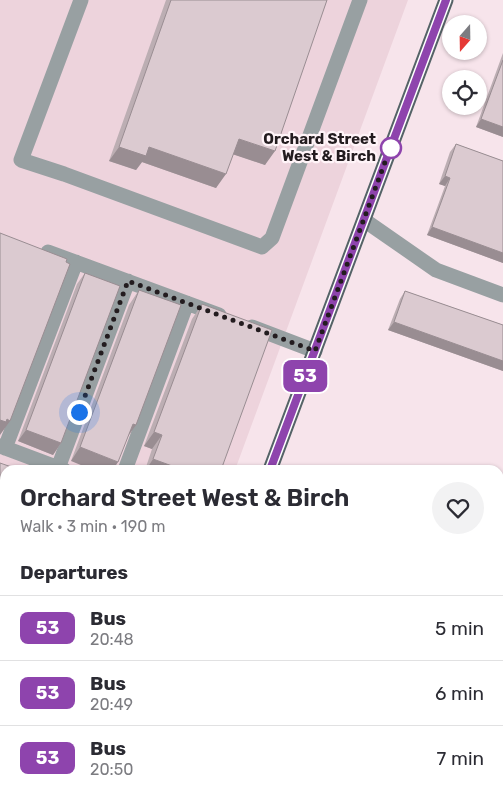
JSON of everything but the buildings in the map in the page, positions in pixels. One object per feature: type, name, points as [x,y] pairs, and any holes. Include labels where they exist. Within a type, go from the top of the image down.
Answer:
[{"type":"main road","points":[[272,465],[446,0]]},
{"type":"street","points":[[81,0],[21,160],[262,246],[272,238],[360,0]]},
{"type":"street","points":[[364,220],[436,270],[503,295]]},
{"type":"street","points":[[34,247],[315,351]]},
{"type":"street","points":[[50,465],[2,447],[76,262]]},
{"type":"street","points":[[62,465],[128,281]]},
{"type":"street","points":[[127,465],[187,303]]},
{"type":"shaded area","points":[[0,0],[408,0],[237,465],[0,465]]},
{"type":"bus line","name":"53","points":[[272,465],[446,0]]},
{"type":"place","name":"Orchard Street West & Birch","points":[[391,148]]},
{"type":"route","points":[[79,412],[128,281],[315,351],[391,146],[391,148]]}]
